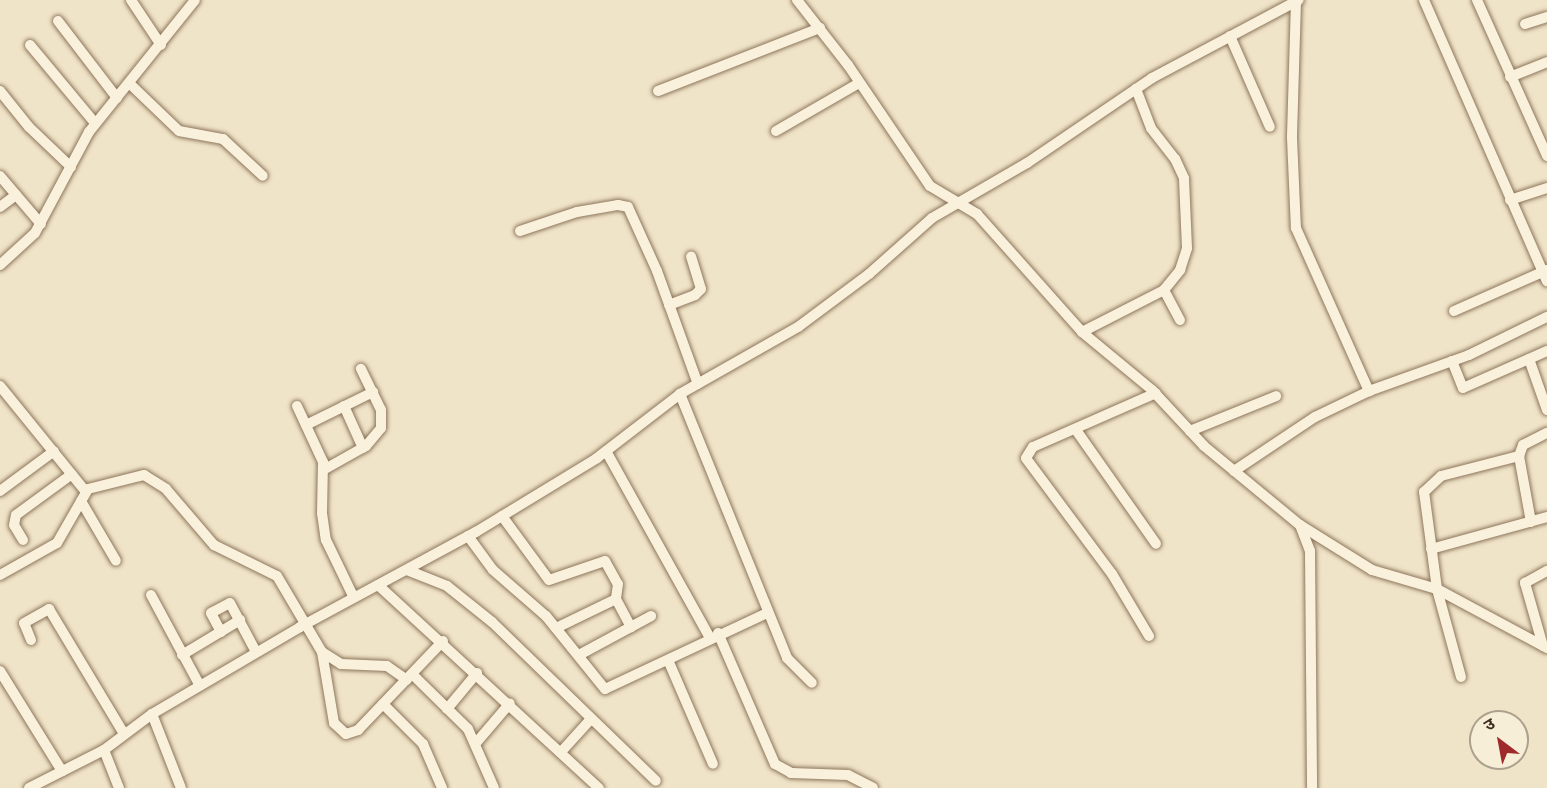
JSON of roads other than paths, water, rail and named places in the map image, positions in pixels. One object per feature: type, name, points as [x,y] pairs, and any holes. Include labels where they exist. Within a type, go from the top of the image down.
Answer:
[{"type":"street","points":[[131,0],[161,45]]},
{"type":"street","points":[[0,265],[28,242],[41,224],[95,123],[161,45],[195,0]]},
{"type":"street","points":[[797,0],[859,82],[930,186],[962,201],[1082,332],[1156,393],[1190,430],[1234,471],[1300,525],[1372,570],[1437,589],[1545,647]]},
{"type":"street","points":[[1424,0],[1510,200],[1546,274],[1454,311]]},
{"type":"street","points":[[1477,0],[1504,54],[1510,77],[1547,156]]},
{"type":"street","points":[[29,788],[104,750],[152,714],[256,652],[502,516],[606,451],[680,394],[798,327],[869,274],[916,229],[1027,163],[1136,89],[1298,1],[1292,138],[1296,228],[1369,391]]},
{"type":"street","points":[[1526,24],[1547,17]]},
{"type":"street","points":[[58,21],[117,98]]},
{"type":"street","points":[[658,91],[820,28]]},
{"type":"street","points":[[1230,36],[1269,127]]},
{"type":"street","points":[[30,45],[95,123]]},
{"type":"street","points":[[1510,77],[1547,62]]},
{"type":"street","points":[[776,131],[859,82]]},
{"type":"street","points":[[129,83],[179,131],[223,139],[263,176]]},
{"type":"street","points":[[1082,332],[1164,290],[1176,277],[1187,248],[1187,196],[1180,167],[1151,128],[1136,89]]},
{"type":"street","points":[[0,91],[29,127],[71,167]]},
{"type":"street","points":[[0,176],[41,224]]},
{"type":"street","points":[[1510,200],[1547,188]]},
{"type":"street","points":[[0,207],[16,195]]},
{"type":"street","points":[[520,231],[577,212],[618,205],[628,207],[669,305],[698,384]]},
{"type":"street","points":[[669,305],[695,295],[701,288],[692,257]]},
{"type":"street","points":[[1164,290],[1180,320]]},
{"type":"street","points":[[1234,471],[1315,417],[1369,391],[1452,361],[1547,317]]},
{"type":"street","points":[[1452,361],[1463,388],[1547,351]]},
{"type":"street","points":[[1529,359],[1547,410]]},
{"type":"street","points":[[325,469],[363,448],[381,428],[381,410],[361,369]]},
{"type":"street","points":[[0,386],[72,474],[116,561]]},
{"type":"street","points":[[306,425],[373,392]]},
{"type":"street","points":[[1149,636],[1112,574],[1026,458],[1033,447],[1156,393]]},
{"type":"street","points":[[680,394],[787,658],[812,683]]},
{"type":"street","points":[[1190,430],[1276,396]]},
{"type":"street","points":[[297,406],[325,469],[322,527],[354,598]]},
{"type":"street","points":[[344,406],[363,448]]},
{"type":"street","points":[[1076,430],[1156,544]]},
{"type":"street","points":[[1531,522],[1519,456],[1523,445],[1547,433]]},
{"type":"street","points":[[606,451],[714,635],[775,764],[791,773],[848,775],[873,788]]},
{"type":"street","points":[[0,491],[54,452]]},
{"type":"street","points":[[1461,677],[1437,589],[1424,492],[1427,485],[1441,476],[1519,456]]},
{"type":"street","points":[[23,540],[14,518],[72,474]]},
{"type":"street","points":[[0,575],[57,543],[83,496],[100,484],[136,476],[154,480],[214,545],[277,576],[322,652],[341,664],[387,666],[410,677],[447,709],[476,743],[494,788]]},
{"type":"street","points":[[502,516],[549,580],[605,561],[620,589],[616,599],[556,628]]},
{"type":"street","points":[[1431,549],[1547,517]]},
{"type":"street","points":[[1300,525],[1310,551],[1312,788]]},
{"type":"street","points":[[468,536],[493,570],[556,628],[600,684],[610,690],[714,635],[767,613]]},
{"type":"street","points":[[407,570],[439,581],[465,600],[656,781]]},
{"type":"street","points":[[1545,647],[1543,628],[1525,583],[1547,571]]},
{"type":"street","points":[[378,585],[443,641],[599,788]]},
{"type":"street","points":[[151,595],[200,686]]},
{"type":"street","points":[[616,599],[631,627]]},
{"type":"street","points":[[221,632],[212,613],[225,603],[230,603],[256,652]]},
{"type":"street","points":[[31,640],[24,622],[48,609],[124,734]]},
{"type":"street","points":[[579,655],[651,616]]},
{"type":"street","points":[[182,655],[240,621]]},
{"type":"street","points":[[322,652],[334,723],[342,733],[358,730],[443,641]]},
{"type":"street","points":[[668,660],[713,764]]},
{"type":"street","points":[[0,671],[62,771]]},
{"type":"street","points":[[447,709],[477,673]]},
{"type":"street","points":[[383,704],[423,744],[442,788]]},
{"type":"street","points":[[476,743],[510,704]]},
{"type":"street","points":[[152,714],[181,788]]},
{"type":"street","points":[[561,752],[590,720]]},
{"type":"street","points":[[104,750],[119,788]]}]
